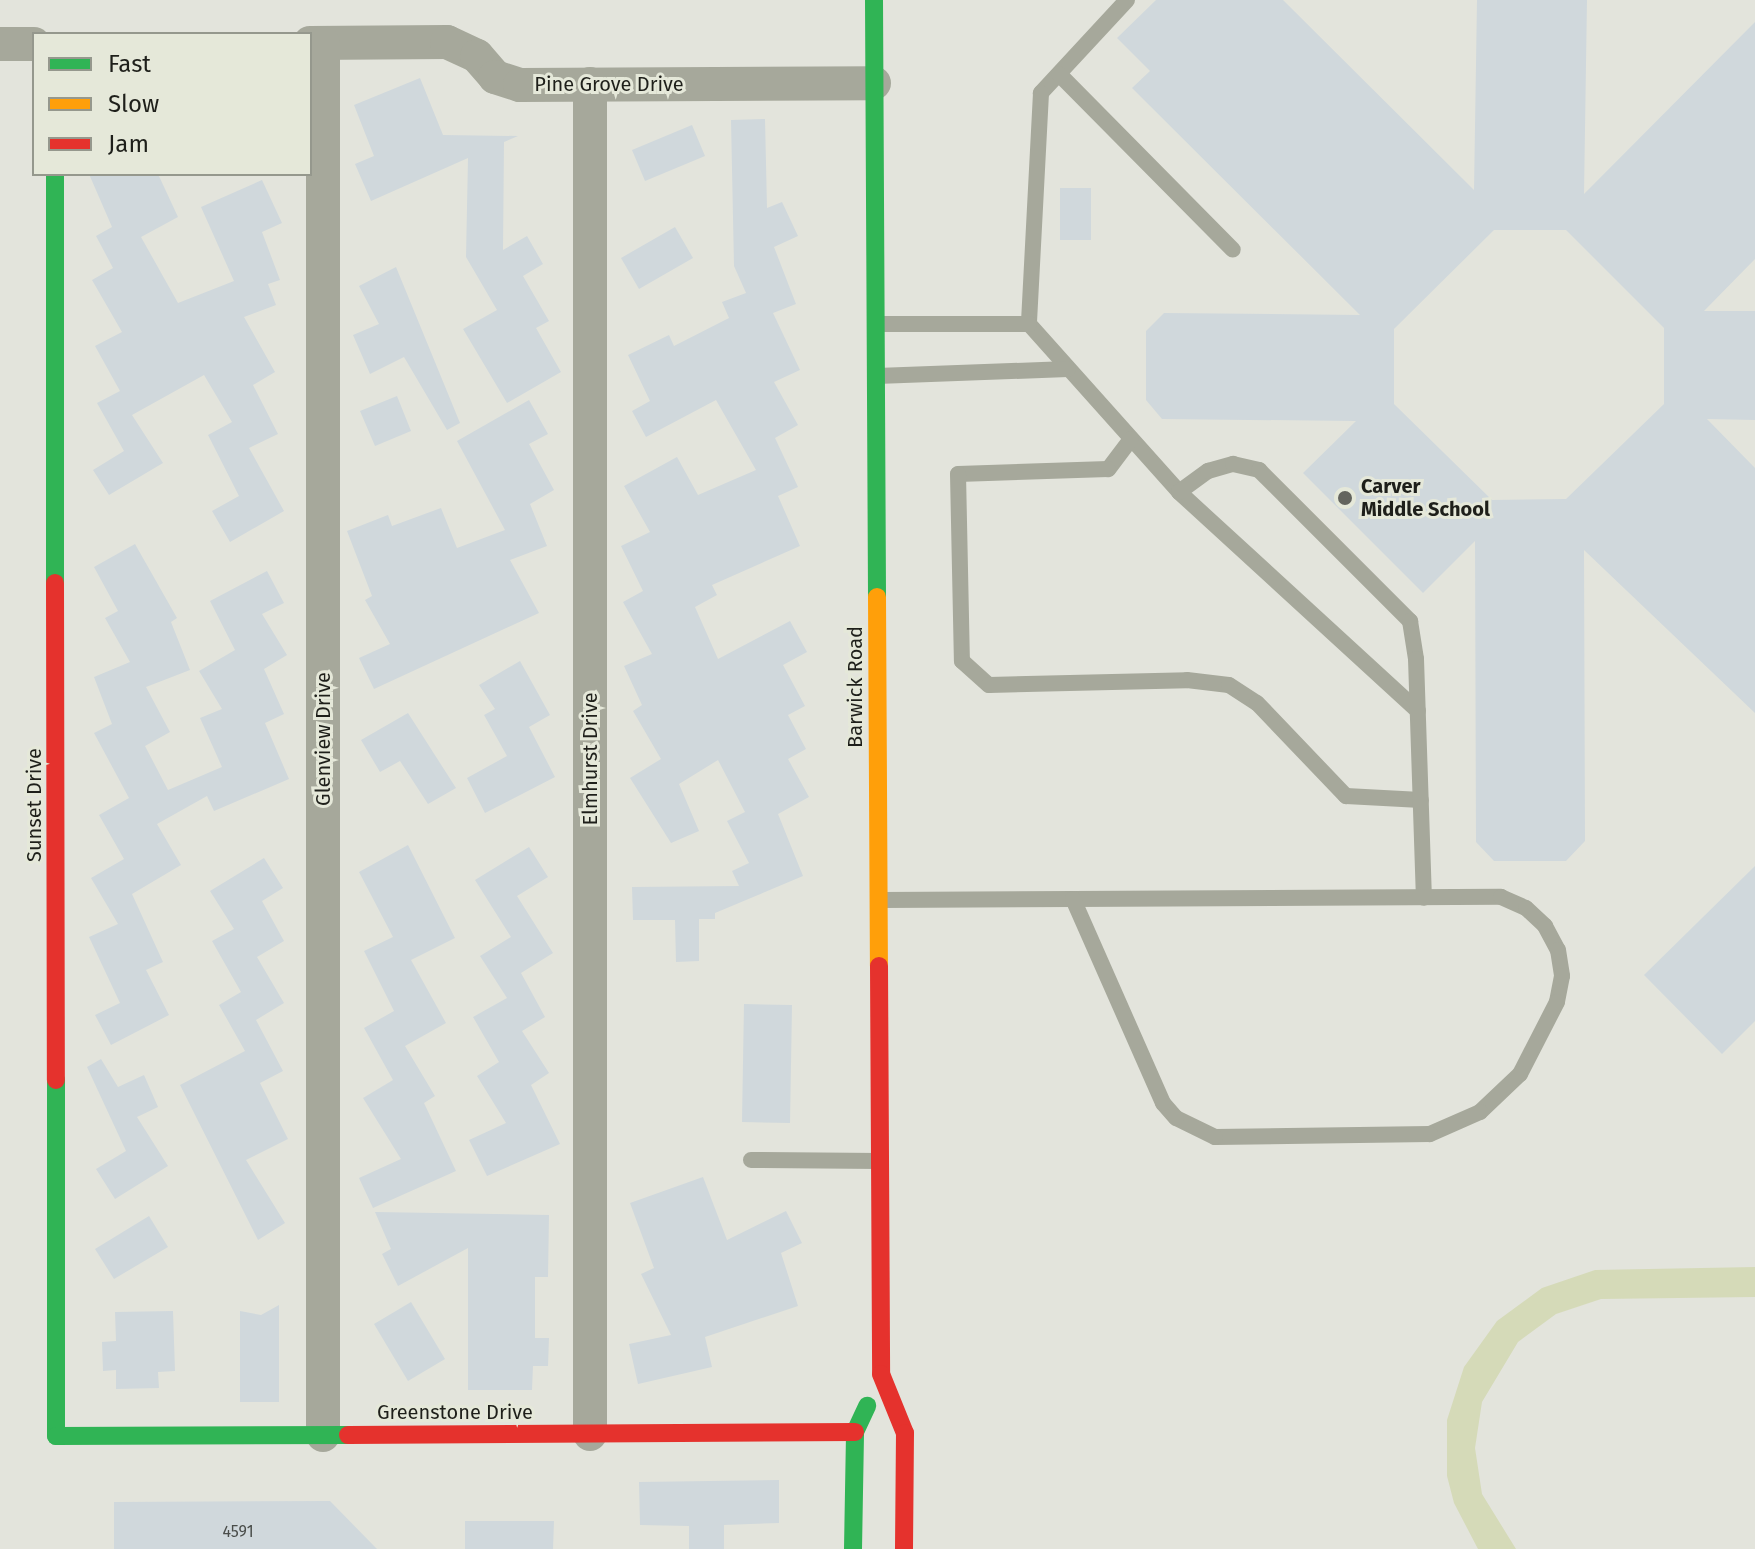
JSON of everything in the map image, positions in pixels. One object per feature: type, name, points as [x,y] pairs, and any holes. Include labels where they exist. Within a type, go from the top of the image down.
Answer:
[{"type":"street","name":"Barwick Road","points":[[874,0],[881,1374],[905,1433],[904,1549]]},
{"type":"street","name":"Pine Grove Drive","points":[[316,43],[447,42],[477,56],[495,77],[520,85],[874,83]]},
{"type":"street","name":"Glenview Drive","points":[[316,43],[323,1435]]},
{"type":"street","points":[[0,44],[32,44]]},
{"type":"street","name":"Elmhurst Drive","points":[[590,84],[590,1434]]},
{"type":"street","name":"Sunset Drive","points":[[55,176],[56,1436]]},
{"type":"street","name":"Barwick Road","points":[[853,1549],[855,1432],[881,1374]]},
{"type":"street","name":"Greenstone Drive","points":[[56,1436],[855,1432]]},
{"type":"lane","points":[[1127,0],[1041,93],[1029,324],[1179,492],[1418,711]]},
{"type":"lane","points":[[1059,74],[1233,250]]},
{"type":"lane","points":[[875,324],[1029,324]]},
{"type":"lane","points":[[876,376],[1068,369]]},
{"type":"lane","points":[[1131,439],[1108,469],[958,474],[962,661],[989,685],[1187,680],[1229,685],[1257,703],[1346,796],[1421,800]]},
{"type":"lane","points":[[1179,492],[1208,471],[1233,464],[1259,470],[1410,621],[1418,711],[1424,898]]},
{"type":"lane","points":[[878,900],[1073,899],[1424,898],[1501,897],[1526,908],[1545,926],[1558,950],[1562,976],[1557,1002],[1520,1074],[1480,1112],[1430,1134],[1375,1138],[1215,1137],[1176,1118],[1153,1083],[1073,899]]},
{"type":"lane","points":[[751,1160],[880,1161]]},
{"type":"green space","points":[[1755,1267],[1755,1297],[1601,1299],[1556,1314],[1518,1342],[1482,1402],[1475,1448],[1482,1494],[1516,1549],[1478,1549],[1454,1503],[1447,1476],[1447,1420],[1464,1367],[1497,1321],[1542,1288],[1595,1270]]},
{"type":"building","points":[[1156,0],[1283,0],[1474,190],[1477,0],[1587,0],[1584,194],[1755,22],[1755,259],[1704,311],[1755,311],[1755,420],[1707,419],[1755,468],[1755,713],[1584,550],[1585,841],[1566,861],[1494,861],[1476,842],[1475,541],[1423,593],[1303,473],[1356,421],[1162,419],[1146,400],[1146,331],[1164,313],[1360,315],[1132,88],[1150,71],[1117,38]],"holes":[[[1494,230],[1566,230],[1664,328],[1664,404],[1566,499],[1492,500],[1394,404],[1394,329]]]},
{"type":"building","points":[[420,78],[443,135],[518,136],[504,142],[503,250],[527,236],[543,264],[523,276],[549,321],[536,328],[561,372],[507,403],[463,329],[497,310],[466,257],[468,158],[371,201],[355,164],[374,156],[354,105]]},
{"type":"building","points":[[765,119],[767,208],[782,202],[798,236],[774,247],[796,304],[773,313],[800,370],[774,382],[798,425],[775,438],[798,487],[778,496],[800,546],[712,585],[717,595],[695,607],[718,659],[790,621],[807,652],[783,665],[805,706],[788,715],[806,749],[788,759],[809,797],[778,814],[803,876],[715,913],[715,919],[699,919],[699,961],[676,962],[675,920],[633,920],[632,887],[739,886],[732,871],[749,863],[727,821],[745,812],[718,760],[679,784],[699,831],[671,843],[630,778],[661,759],[633,711],[642,705],[624,666],[652,654],[623,602],[643,591],[621,546],[650,532],[624,486],[677,457],[698,495],[756,470],[716,400],[646,437],[632,411],[650,401],[628,355],[669,335],[674,346],[729,318],[722,302],[746,293],[734,266],[731,120]]},
{"type":"building","points":[[692,125],[705,156],[645,181],[632,150]]},
{"type":"building","points":[[90,176],[159,176],[178,217],[141,237],[178,303],[234,281],[201,207],[262,180],[282,223],[262,232],[280,280],[268,284],[276,305],[244,317],[275,372],[253,385],[278,434],[249,448],[284,511],[230,542],[212,511],[239,496],[208,435],[232,422],[204,375],[132,415],[163,463],[109,495],[93,470],[124,451],[97,403],[120,391],[95,346],[122,332],[92,280],[113,268],[96,236],[112,227]]},
{"type":"building","points":[[1060,188],[1091,188],[1091,240],[1060,240]]},
{"type":"building","points":[[675,227],[693,258],[639,289],[621,258]]},
{"type":"building","points":[[396,267],[460,423],[447,430],[404,357],[370,374],[353,335],[379,324],[359,286]]},
{"type":"building","points":[[397,396],[411,431],[375,446],[360,411]]},
{"type":"building","points":[[529,400],[548,434],[529,444],[554,490],[530,504],[547,546],[510,560],[539,613],[374,689],[359,658],[390,644],[365,600],[372,596],[347,531],[388,515],[392,526],[441,508],[457,548],[505,530],[457,441]]},
{"type":"building","points":[[135,544],[177,618],[171,622],[190,670],[146,687],[170,732],[145,746],[168,790],[222,767],[200,718],[222,709],[199,671],[235,650],[210,601],[267,571],[284,603],[262,614],[287,655],[264,669],[284,714],[265,723],[289,779],[214,811],[207,796],[157,824],[181,865],[132,894],[163,962],[146,970],[169,1015],[111,1045],[95,1015],[120,1003],[89,937],[118,924],[91,878],[124,859],[99,815],[129,798],[94,733],[112,724],[94,677],[130,662],[105,618],[118,611],[94,567]]},
{"type":"building","points":[[520,661],[550,715],[529,727],[555,777],[485,813],[467,778],[507,756],[484,715],[495,709],[479,685]]},
{"type":"building","points":[[408,713],[456,788],[428,804],[400,761],[380,772],[361,740]]},
{"type":"building","points":[[408,845],[455,938],[411,960],[446,1023],[405,1046],[435,1096],[424,1103],[456,1171],[373,1208],[359,1178],[401,1159],[363,1098],[393,1080],[364,1028],[394,1011],[364,951],[393,937],[359,872]]},
{"type":"building","points":[[529,847],[548,877],[517,896],[553,953],[521,973],[545,1017],[522,1031],[549,1073],[531,1085],[560,1144],[487,1176],[469,1140],[506,1123],[477,1076],[499,1062],[473,1017],[507,998],[480,956],[511,937],[475,880]]},
{"type":"building","points":[[264,858],[283,888],[262,901],[284,941],[257,957],[284,1003],[256,1020],[283,1071],[260,1083],[288,1139],[246,1160],[285,1223],[258,1240],[180,1085],[245,1051],[219,1005],[241,992],[212,941],[234,929],[210,891]]},
{"type":"building","points":[[1755,866],[1755,1021],[1722,1054],[1644,975]]},
{"type":"building","points":[[744,1004],[792,1005],[790,1123],[742,1122]]},
{"type":"building","points":[[101,1059],[118,1087],[144,1075],[158,1107],[137,1117],[168,1166],[115,1199],[96,1169],[126,1151],[87,1067]]},
{"type":"building","points":[[703,1177],[727,1240],[786,1211],[802,1243],[781,1253],[798,1306],[705,1337],[712,1367],[638,1384],[629,1344],[671,1335],[641,1274],[654,1268],[630,1203]]},
{"type":"building","points":[[375,1212],[549,1215],[548,1277],[535,1277],[535,1338],[549,1338],[548,1366],[533,1366],[532,1390],[468,1390],[468,1248],[398,1286],[382,1254],[391,1249]]},
{"type":"building","points":[[149,1216],[168,1247],[114,1279],[95,1249]]},
{"type":"building","points":[[411,1302],[445,1359],[408,1381],[374,1324]]},
{"type":"building","points":[[279,1305],[279,1402],[240,1402],[240,1311],[261,1315]]},
{"type":"building","points":[[173,1311],[175,1371],[158,1372],[159,1388],[116,1389],[116,1370],[103,1371],[102,1342],[116,1341],[115,1312]]},
{"type":"building","points":[[779,1480],[779,1523],[724,1525],[724,1549],[689,1549],[689,1526],[640,1525],[639,1482]]},
{"type":"building","points":[[330,1501],[377,1549],[114,1549],[114,1502]]},
{"type":"building","points":[[465,1521],[554,1521],[553,1549],[465,1549]]},
{"type":"traffic: fast","points":[[874,0],[877,597]]},
{"type":"traffic: fast","points":[[55,176],[55,583]]},
{"type":"traffic: fast","points":[[56,1080],[56,1436],[348,1435]]},
{"type":"traffic: fast","points":[[853,1549],[855,1432],[867,1406]]},
{"type":"traffic: slow","points":[[877,597],[879,966]]},
{"type":"traffic: jam","points":[[55,583],[56,1080]]},
{"type":"traffic: jam","points":[[879,966],[881,1374],[905,1433],[904,1549]]},
{"type":"traffic: jam","points":[[348,1435],[855,1432]]},
{"type":"place","name":"Carver Middle School","points":[[1345,498]]}]
